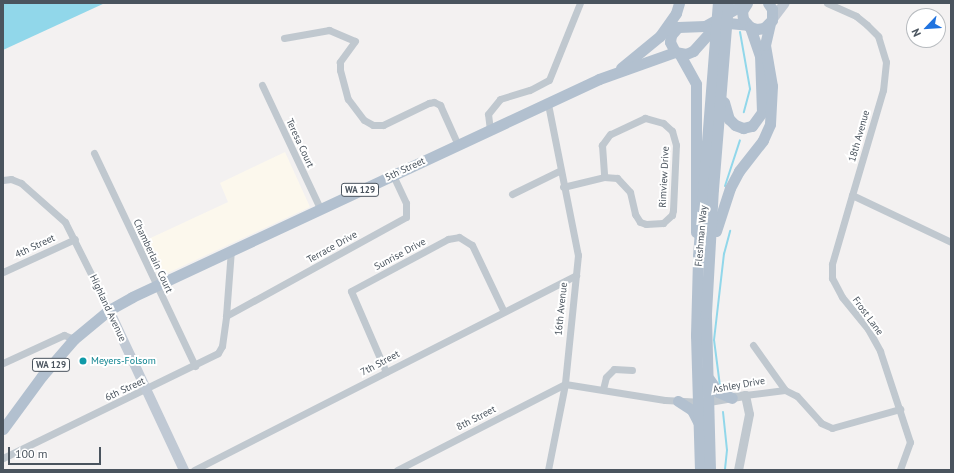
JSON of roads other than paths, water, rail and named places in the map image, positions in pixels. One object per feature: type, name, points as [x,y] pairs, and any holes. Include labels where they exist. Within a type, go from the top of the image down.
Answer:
[{"type":"main road","points":[[630,62],[660,36],[676,13],[679,3]]},
{"type":"main road","points":[[686,3],[683,14],[673,32],[671,46],[696,84],[695,213],[698,256]]},
{"type":"main road","name":"Fleshman Way","points":[[700,470],[699,424],[707,374],[706,313],[711,248],[713,189],[722,94],[718,3]]},
{"type":"main road","name":"Fleshman Way","points":[[710,470],[703,402],[698,256],[720,52],[728,3]]},
{"type":"main road","points":[[673,32],[686,25],[709,24],[747,3]]},
{"type":"main road","points":[[722,94],[726,112],[736,125],[747,127],[758,121],[762,112],[763,86],[760,56],[742,15],[747,3]]},
{"type":"main road","points":[[711,248],[730,188],[739,171],[763,140],[770,124],[772,86],[765,45],[771,22],[772,9],[768,3]]},
{"type":"main road","points":[[771,22],[785,3]]},
{"type":"main road","name":"5th Street","points":[[616,72],[639,67],[657,57],[693,51],[704,37],[729,23],[760,29],[771,22]]},
{"type":"main road","name":"5th Street","points":[[109,310],[156,285],[320,208],[616,72],[630,62],[652,54],[673,32]]},
{"type":"main road","name":"WA 129","points":[[3,429],[42,376],[74,339],[109,310]]},
{"type":"main road","name":"Highland Avenue","points":[[109,310],[184,470]]},
{"type":"main road","points":[[707,374],[714,389],[732,398]]},
{"type":"main road","points":[[678,401],[692,410],[699,424]]},
{"type":"street","points":[[490,130],[488,114],[500,99],[530,90],[548,80],[580,3]]},
{"type":"street","name":"18th Avenue","points":[[827,3],[856,16],[867,25],[878,36],[886,62],[883,90],[852,195]]},
{"type":"street","points":[[284,38],[330,30],[354,41],[340,62],[340,70],[348,99],[364,120],[373,125],[382,125],[428,103],[434,102],[440,105],[458,145]]},
{"type":"street","name":"Teresa Court","points":[[262,85],[320,208]]},
{"type":"street","name":"16th Avenue","points":[[548,104],[559,171],[578,255],[565,384],[548,470]]},
{"type":"street","name":"Rimview Drive","points":[[562,186],[604,177],[617,178],[627,186],[640,222],[658,224],[668,220],[673,210],[676,152],[672,131],[663,122],[645,118],[610,134],[602,146],[604,177]]},
{"type":"street","name":"Chamberlain Court","points":[[94,153],[196,366]]},
{"type":"street","points":[[512,194],[559,171]]},
{"type":"street","name":"Terrace Drive","points":[[226,316],[406,217],[406,203],[393,175]]},
{"type":"street","name":"Highland Avenue","points":[[3,180],[11,179],[21,183],[65,222],[76,239],[109,310]]},
{"type":"street","points":[[852,195],[951,242]]},
{"type":"street","name":"Frost Lane","points":[[852,195],[832,264],[832,278],[842,297],[868,329],[880,351],[910,442],[900,470]]},
{"type":"street","name":"Sunrise Drive","points":[[386,372],[351,291],[448,239],[458,237],[472,245],[503,310]]},
{"type":"street","name":"4th Street","points":[[3,272],[76,239]]},
{"type":"street","name":"6th Street","points":[[3,458],[7,454],[147,390],[196,366],[218,353],[222,346],[226,316],[231,250]]},
{"type":"street","name":"7th Street","points":[[194,470],[386,372],[503,310],[576,275]]},
{"type":"street","points":[[3,363],[64,335],[74,339]]},
{"type":"street","points":[[753,345],[785,390],[797,396],[821,423],[832,428],[900,408]]},
{"type":"street","points":[[603,389],[606,377],[614,369],[632,370]]},
{"type":"street","points":[[565,384],[678,401],[703,402]]},
{"type":"street","name":"8th Street","points":[[397,470],[565,384]]},
{"type":"street","name":"Ashley Drive","points":[[703,402],[785,390]]},
{"type":"street","points":[[738,470],[748,414],[745,395]]},
{"type":"water","points":[[3,3],[105,3],[3,50]]},
{"type":"waterway","points":[[740,32],[750,89],[744,112]]},
{"type":"waterway","points":[[725,186],[740,140]]},
{"type":"waterway","points":[[720,386],[714,340],[724,254],[730,231]]},
{"type":"waterway","points":[[723,412],[727,450],[725,470]]},
{"type":"place","name":"Meyers-Folsom","points":[[83,361]]}]
